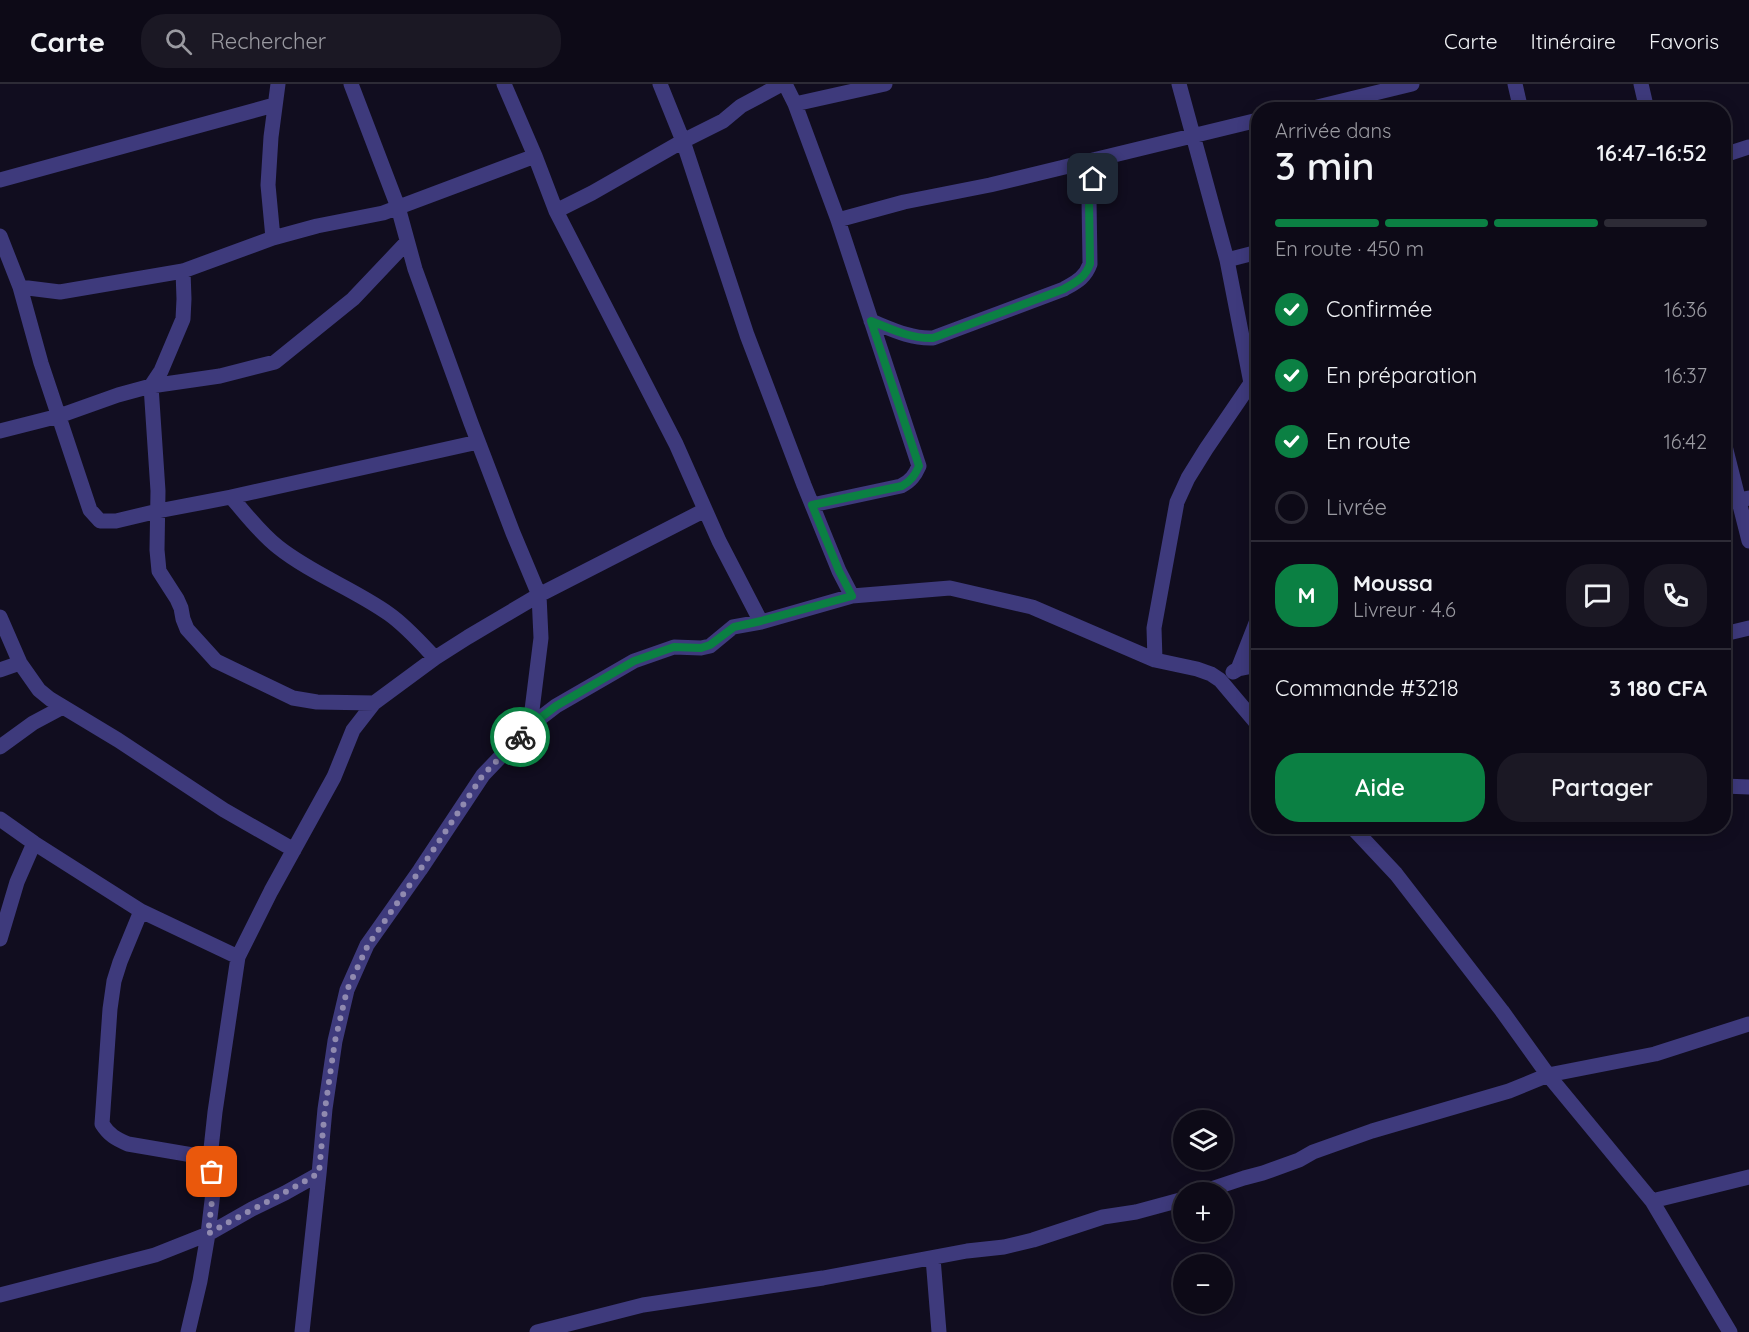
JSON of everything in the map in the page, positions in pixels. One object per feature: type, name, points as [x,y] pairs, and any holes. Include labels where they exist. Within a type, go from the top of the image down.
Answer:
[{"type":"street","points":[[273,238],[268,185],[274,105],[278,84]]},
{"type":"street","points":[[351,84],[398,207],[415,269],[478,442],[539,595],[541,638],[530,726]]},
{"type":"street","points":[[504,84],[556,211],[676,444],[719,541],[761,621]]},
{"type":"street","points":[[660,84],[683,141],[747,335],[812,505],[839,571],[852,596]]},
{"type":"street","points":[[556,211],[723,121],[741,106],[784,84],[795,104],[838,220],[919,466],[914,476],[902,486],[812,505]]},
{"type":"street","points":[[795,104],[885,84]]},
{"type":"street","points":[[1179,84],[1227,260],[1251,365]]},
{"type":"street","points":[[1338,102],[1412,84]]},
{"type":"street","points":[[1515,84],[1519,102]]},
{"type":"street","points":[[1641,84],[1645,102]]},
{"type":"street","points":[[0,180],[274,105]]},
{"type":"street","points":[[838,220],[904,202],[990,185],[1251,122]]},
{"type":"street","points":[[1731,152],[1749,147]]},
{"type":"street","points":[[20,287],[60,292],[183,271],[273,238],[316,226],[383,213],[535,156]]},
{"type":"street","points":[[871,321],[921,339],[933,338],[1064,289],[1081,279],[1090,264],[1089,199],[1097,159]]},
{"type":"street","points":[[0,236],[20,287],[41,363],[90,510],[100,521],[116,521],[231,497],[478,442]]},
{"type":"street","points":[[0,431],[58,416],[151,386],[220,376],[275,362],[353,299],[407,242]]},
{"type":"street","points":[[1227,260],[1251,254]]},
{"type":"street","points":[[183,271],[183,319],[161,371],[151,386],[159,571],[177,599],[187,628],[216,661],[293,698],[317,702],[374,703]]},
{"type":"street","points":[[1155,660],[1155,628],[1177,502],[1200,459],[1251,388]]},
{"type":"street","points":[[1731,473],[1749,541]]},
{"type":"street","points":[[231,497],[254,525],[278,547],[326,578],[390,614],[435,658]]},
{"type":"street","points":[[189,1332],[208,1234],[214,1184],[210,1158],[238,957],[271,891],[334,777],[352,730],[374,703],[468,637],[539,595],[705,510]]},
{"type":"street","points":[[302,1332],[325,1109],[335,1041],[347,990],[368,945],[483,775],[530,726],[556,706],[634,661],[674,647],[701,648],[710,645],[734,627],[852,596],[950,588],[1032,607],[1155,660],[1211,674],[1220,680],[1251,717]]},
{"type":"street","points":[[0,617],[20,663],[39,690],[224,810],[294,850]]},
{"type":"street","points":[[1731,632],[1749,627]]},
{"type":"street","points":[[1238,669],[1251,636]]},
{"type":"street","points":[[0,670],[20,663]]},
{"type":"street","points":[[1220,680],[1238,669],[1251,666]]},
{"type":"street","points":[[0,747],[33,723],[63,707]]},
{"type":"street","points":[[1731,787],[1749,788]]},
{"type":"street","points":[[0,819],[141,911],[238,957]]},
{"type":"street","points":[[1358,834],[1396,874],[1502,1011],[1548,1075],[1652,1201],[1731,1332]]},
{"type":"street","points":[[0,939],[18,882],[34,843]]},
{"type":"street","points":[[141,911],[114,981],[102,1124],[117,1140],[128,1144],[210,1158]]},
{"type":"street","points":[[1232,1182],[1299,1160],[1313,1152],[1372,1131],[1509,1091],[1548,1075],[1655,1054],[1749,1024]]},
{"type":"street","points":[[0,1295],[155,1256],[208,1234],[319,1173]]},
{"type":"street","points":[[1652,1201],[1749,1177]]},
{"type":"street","points":[[537,1332],[643,1305],[812,1280],[967,1251],[1004,1247],[1103,1217],[1136,1212],[1173,1202]]},
{"type":"street","points":[[933,1258],[939,1332]]},
{"type":"way so far","points":[[212,1172],[214,1184],[208,1234],[319,1173],[335,1041],[347,990],[368,945],[459,809],[483,775],[520,737]]},
{"type":"route","points":[[520,737],[530,726],[556,706],[634,661],[674,647],[701,648],[710,645],[734,627],[852,596],[839,571],[812,505],[902,486],[914,476],[919,466],[871,321],[921,339],[933,338],[1064,289],[1081,279],[1090,264],[1089,199],[1093,179]]}]
